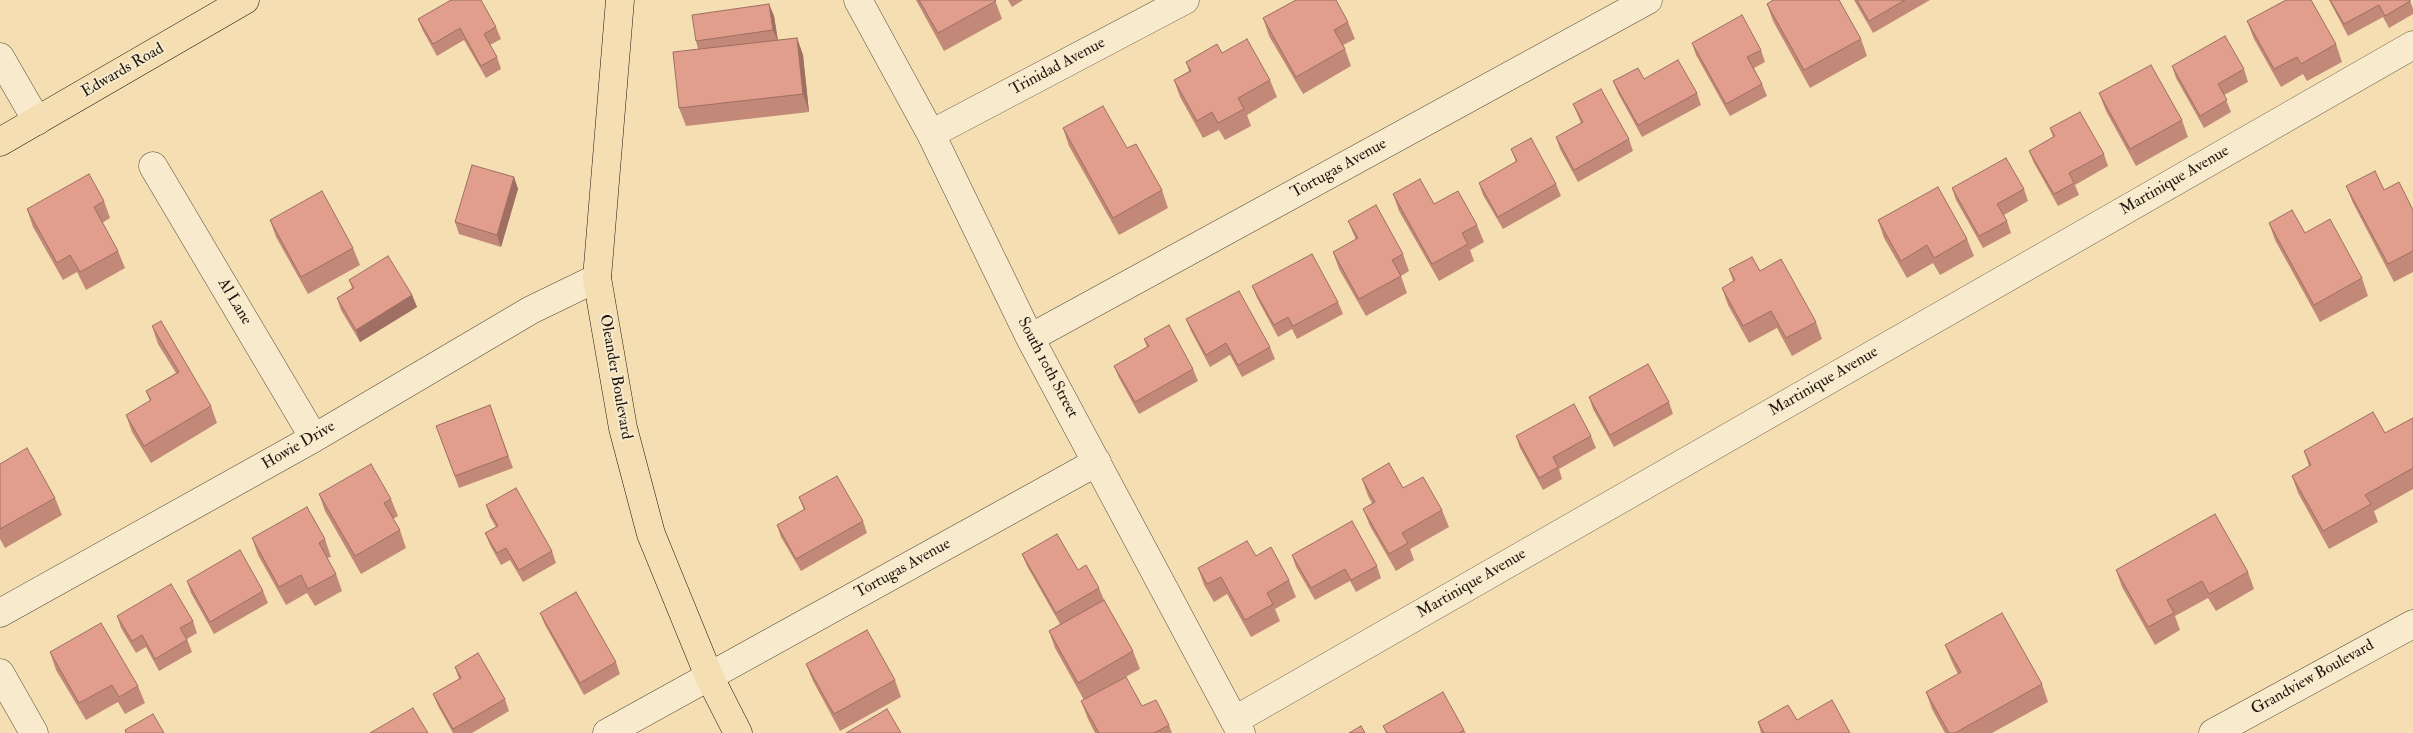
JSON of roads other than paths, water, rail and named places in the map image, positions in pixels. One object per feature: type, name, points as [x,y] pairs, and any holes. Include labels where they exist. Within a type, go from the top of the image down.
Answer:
[{"type":"main road","name":"Oleander Boulevard","points":[[620,0],[597,278],[623,428],[651,534],[709,676],[738,733]]},
{"type":"main road","name":"Edwards Road","points":[[0,142],[234,3]]},
{"type":"street","name":"South 10th Street","points":[[858,0],[932,134],[1030,338],[1238,726]]},
{"type":"street","name":"Trinidad Avenue","points":[[932,134],[1185,0]]},
{"type":"street","name":"Tortugas Avenue","points":[[1030,338],[1648,0]]},
{"type":"street","name":"Martinique Avenue","points":[[1238,726],[2413,45]]},
{"type":"street","points":[[0,57],[37,121]]},
{"type":"street","name":"Al Lane","points":[[153,166],[314,438]]},
{"type":"street","name":"Howie Drive","points":[[0,613],[314,438],[531,310],[597,278]]},
{"type":"street","name":"Tortugas Avenue","points":[[607,733],[1097,462]]},
{"type":"street","name":"Grandview Boulevard","points":[[2213,733],[2413,624]]},
{"type":"street","points":[[0,673],[34,733]]}]
